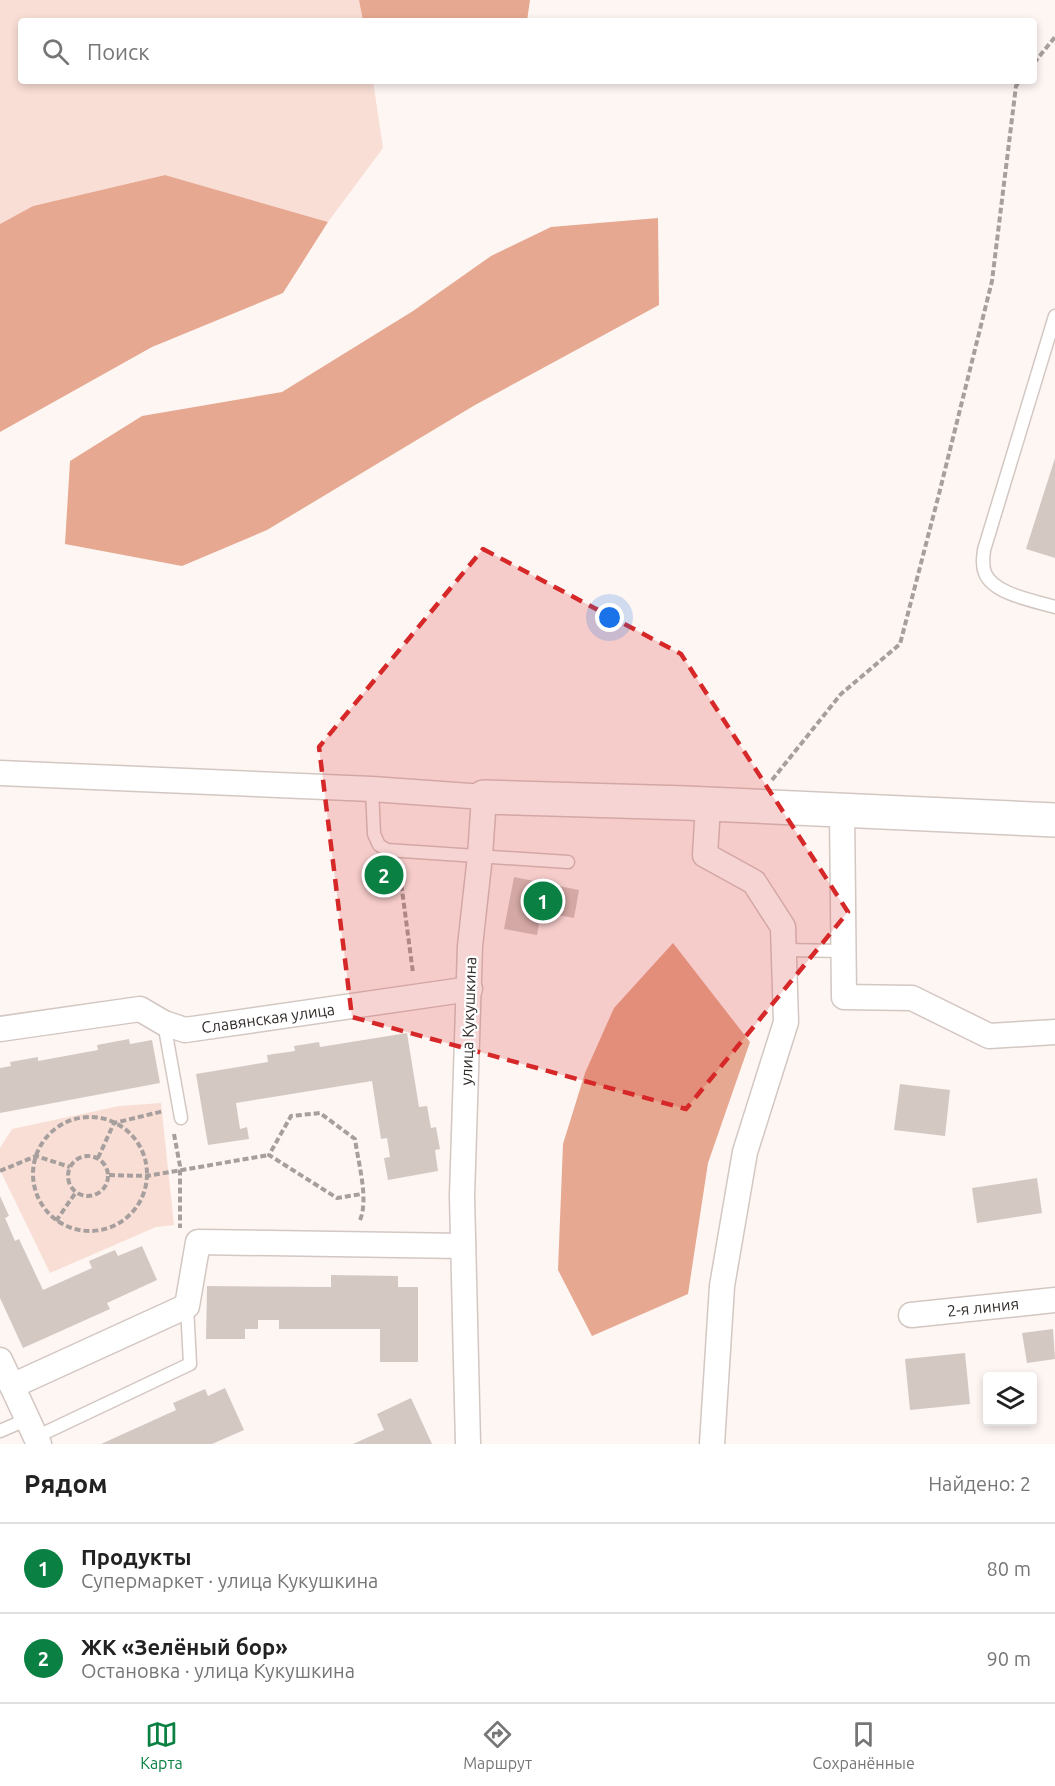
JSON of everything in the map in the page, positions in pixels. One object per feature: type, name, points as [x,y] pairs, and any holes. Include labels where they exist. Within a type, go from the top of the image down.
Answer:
[{"type":"street","points":[[0,773],[372,789],[484,797],[1055,820]]},
{"type":"street","name":"улица Кукушкина","points":[[468,1444],[462,1196],[470,946],[484,797]]},
{"type":"street","points":[[708,806],[705,855],[754,882],[783,927],[786,1022],[745,1152],[722,1286],[712,1444]]},
{"type":"street","points":[[842,810],[844,996],[912,998],[989,1036],[1055,1032]]},
{"type":"street","name":"Славянская улица","points":[[0,1029],[140,1009],[164,1023],[185,1030],[470,989]]},
{"type":"street","points":[[6,1389],[187,1306],[198,1242],[463,1246]]},
{"type":"street","name":"2-я линия","points":[[911,1315],[1055,1300]]},
{"type":"street","points":[[0,1360],[6,1389],[34,1433]]},
{"type":"lane","points":[[1055,316],[982,563],[985,574],[992,584],[1002,590],[1055,607]]},
{"type":"lane","points":[[372,789],[374,834],[379,844],[387,850],[568,862]]},
{"type":"lane","points":[[783,950],[844,951]]},
{"type":"lane","points":[[164,1023],[177,1112]]},
{"type":"lane","points":[[0,1431],[34,1433],[190,1364],[187,1306]]},
{"type":"path","points":[[1037,59],[1055,37]]},
{"type":"path","points":[[751,806],[841,694],[900,644],[992,281],[1018,84]]},
{"type":"path","points":[[397,850],[416,997]]},
{"type":"path","points":[[114,1123],[177,1112],[180,1235]]},
{"type":"path","points":[[270,1155],[291,1116],[320,1113],[355,1139],[364,1210],[358,1224],[333,1244]]},
{"type":"path","points":[[84,1117],[103,1118],[114,1123],[122,1126],[136,1140],[144,1155],[147,1176],[145,1189],[139,1205],[127,1218],[113,1227],[94,1232],[74,1230],[56,1221],[42,1207],[33,1189],[32,1170],[37,1150],[48,1134],[64,1122],[84,1117]]},
{"type":"path","points":[[98,1158],[114,1123]]},
{"type":"path","points":[[109,1174],[147,1176],[270,1155],[337,1198],[362,1194]]},
{"type":"path","points":[[0,1171],[36,1156],[70,1167]]},
{"type":"path","points":[[85,1156],[98,1158],[104,1162],[109,1174],[108,1181],[101,1192],[88,1197],[76,1192],[68,1181],[70,1167],[79,1158],[85,1156]]},
{"type":"path","points":[[56,1221],[76,1192]]},
{"type":"highlighted area","points":[[483,549],[681,654],[848,912],[686,1109],[352,1017],[319,747]]},
{"type":"shaded area","points":[[0,0],[359,0],[362,18],[18,18],[18,84],[373,84],[383,148],[328,222],[165,175],[33,206],[0,224]]},
{"type":"shaded area","points":[[359,0],[530,0],[527,18],[362,18]]},
{"type":"shaded area","points":[[165,175],[328,222],[283,293],[152,347],[0,432],[0,224],[33,206]]},
{"type":"shaded area","points":[[658,218],[659,305],[475,405],[267,530],[182,566],[65,544],[70,461],[142,416],[282,392],[413,311],[491,256],[551,227]]},
{"type":"shaded area","points":[[673,943],[750,1042],[708,1163],[688,1294],[592,1336],[558,1270],[563,1144],[585,1073],[614,1008]]},
{"type":"shaded area","points":[[161,1103],[174,1225],[156,1227],[50,1273],[0,1170],[0,1148],[12,1129],[119,1106]]},
{"type":"building","points":[[1055,458],[1055,558],[1026,549]]},
{"type":"building","points":[[514,877],[579,890],[574,918],[541,912],[537,935],[504,929]]},
{"type":"building","points":[[407,1033],[419,1107],[427,1106],[431,1128],[436,1127],[440,1149],[435,1150],[438,1171],[388,1180],[384,1158],[390,1157],[387,1138],[381,1139],[372,1081],[236,1103],[240,1129],[247,1127],[249,1139],[208,1145],[196,1074],[268,1062],[267,1055],[295,1051],[294,1046],[319,1042],[320,1047]]},
{"type":"building","points":[[129,1039],[130,1044],[152,1040],[160,1083],[0,1113],[0,1068],[11,1066],[10,1062],[38,1057],[38,1061],[98,1050],[97,1045]]},
{"type":"building","points":[[900,1084],[950,1090],[945,1136],[894,1130]]},
{"type":"building","points":[[1037,1178],[1042,1213],[977,1223],[972,1188]]},
{"type":"building","points":[[0,1196],[9,1216],[5,1218],[15,1241],[19,1239],[43,1290],[92,1268],[89,1261],[115,1250],[118,1256],[142,1246],[157,1280],[107,1303],[110,1309],[23,1348],[0,1298]]},
{"type":"building","points":[[331,1275],[398,1276],[398,1287],[418,1287],[418,1362],[380,1362],[380,1329],[279,1329],[279,1320],[258,1320],[258,1329],[245,1329],[245,1339],[206,1339],[207,1286],[331,1287]]},
{"type":"building","points":[[1053,1329],[1055,1359],[1027,1363],[1022,1333]]},
{"type":"building","points":[[965,1353],[970,1404],[910,1410],[905,1359]]},
{"type":"building","points":[[225,1388],[244,1430],[212,1444],[101,1444],[176,1410],[173,1403],[205,1389],[208,1396]]},
{"type":"building","points":[[411,1398],[432,1444],[353,1444],[384,1430],[377,1414]]},
{"type":"place","name":"ЖК «Зелёный бор»","points":[[384,875]]},
{"type":"place","name":"Продукты","points":[[543,901]]}]
